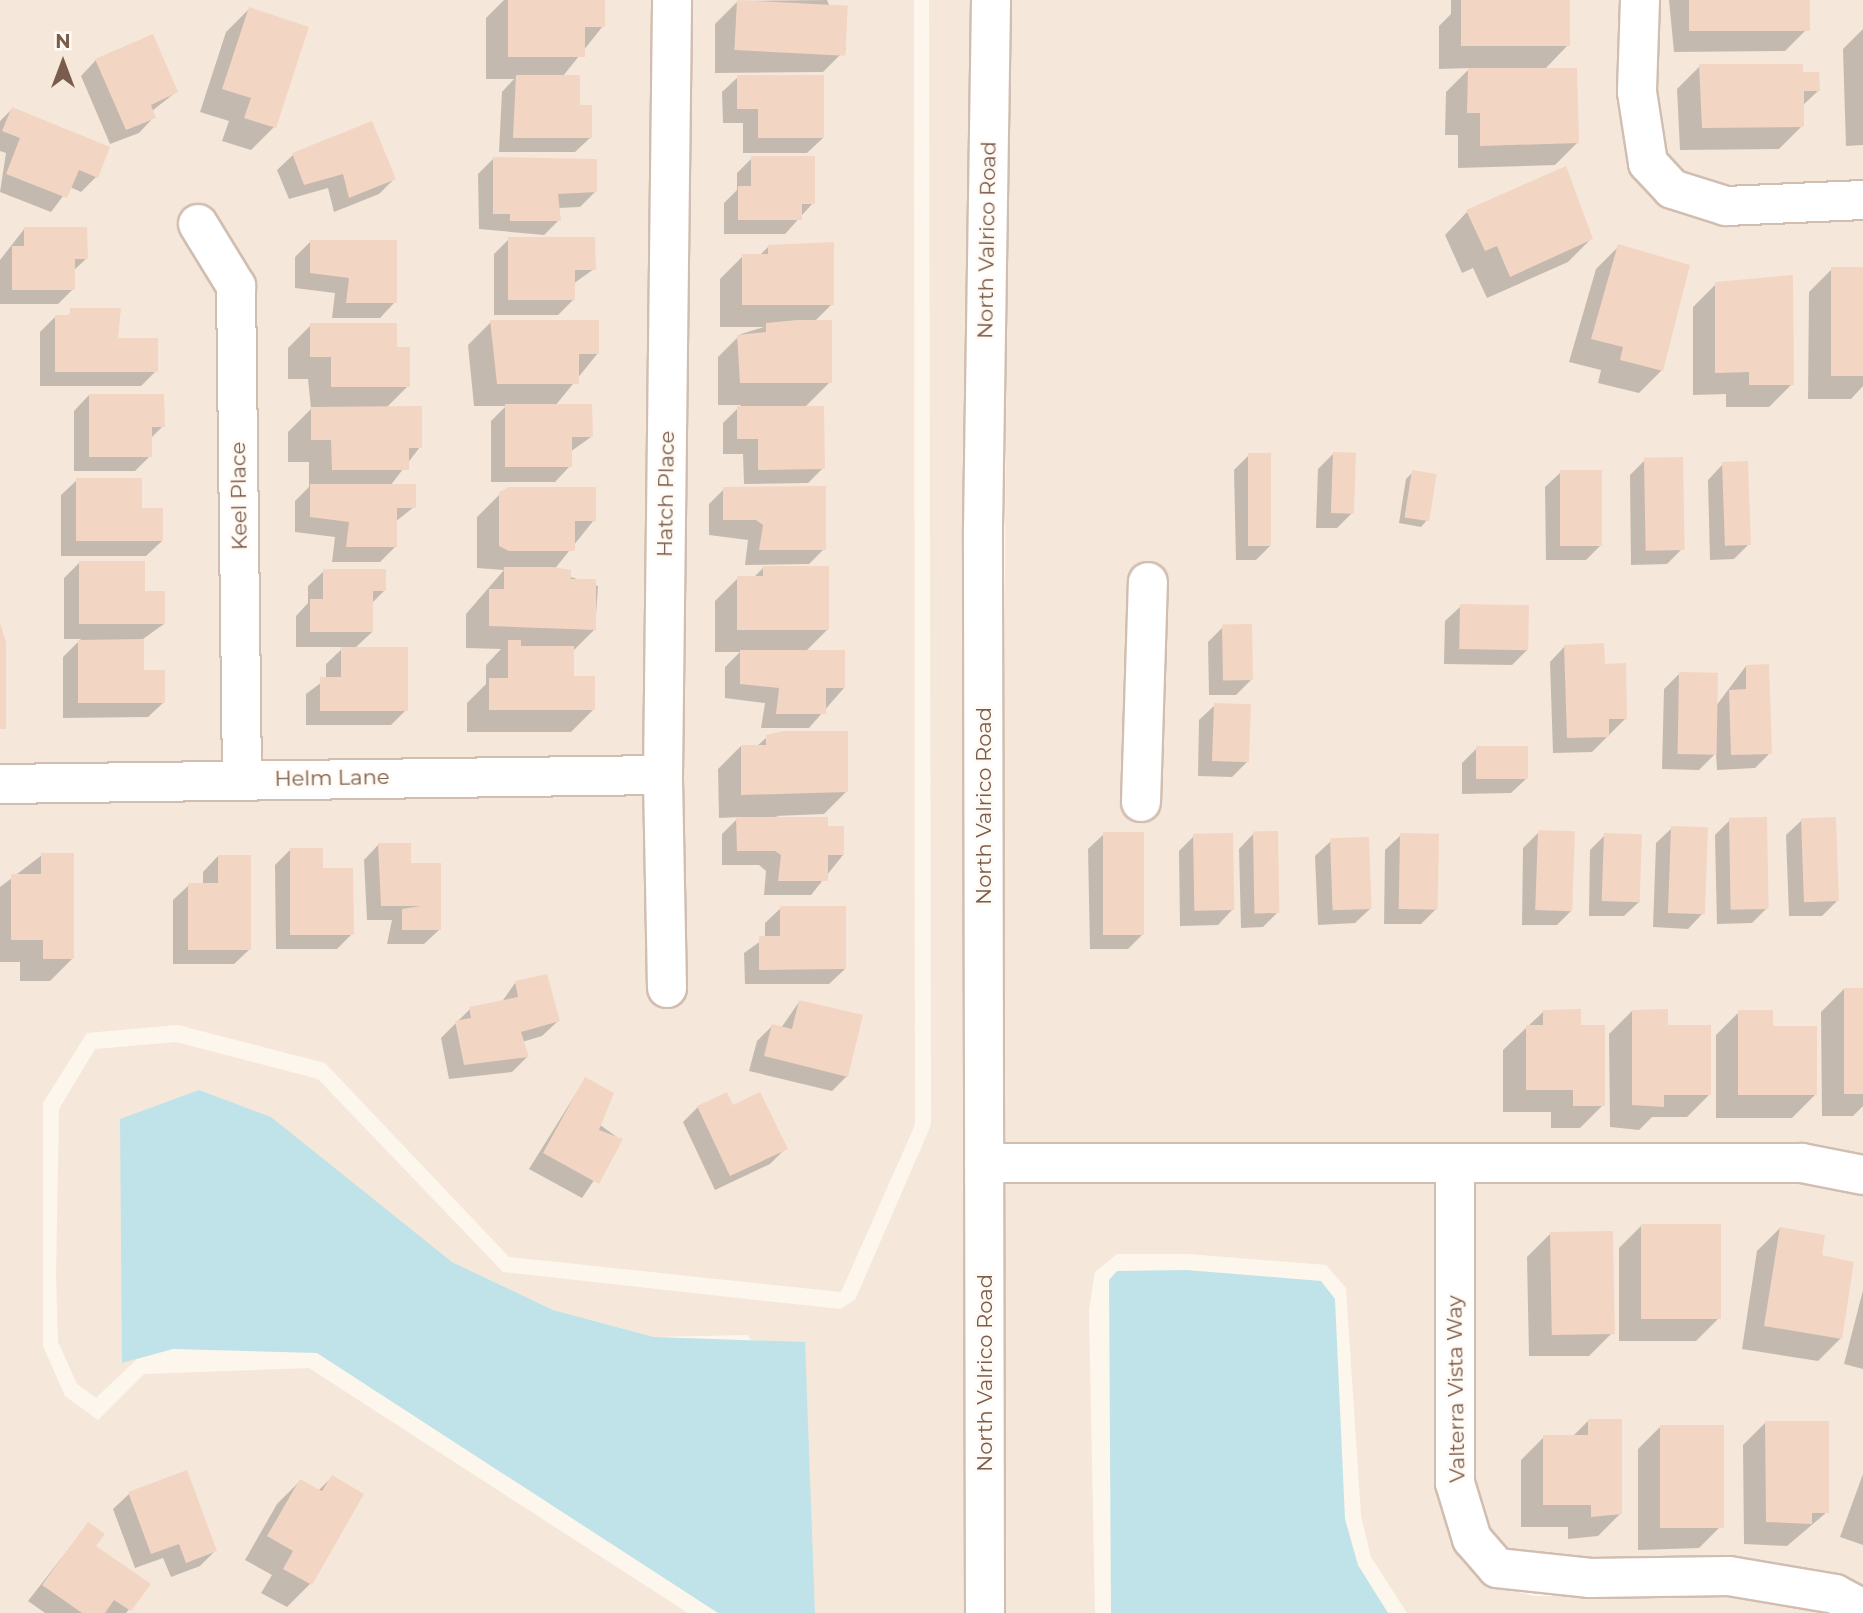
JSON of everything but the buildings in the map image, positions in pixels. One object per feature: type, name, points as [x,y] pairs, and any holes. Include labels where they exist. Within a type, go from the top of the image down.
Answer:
[{"type":"street","name":"Hatch Place","points":[[667,988],[663,775],[671,0]]},
{"type":"street","name":"North Valrico Road","points":[[985,1613],[984,1163],[991,0]]},
{"type":"street","points":[[1640,0],[1637,92],[1646,151],[1672,189],[1726,206],[1863,200]]},
{"type":"street","name":"Keel Place","points":[[198,224],[236,286],[242,779]]},
{"type":"street","points":[[1141,802],[1149,582]]},
{"type":"street","name":"Helm Lane","points":[[0,784],[663,775]]},
{"type":"street","points":[[984,1163],[1802,1163],[1863,1175]]},
{"type":"street","name":"Valterra Vista Way","points":[[1455,1163],[1455,1483],[1472,1539],[1497,1568],[1579,1578],[1729,1576],[1835,1594],[1863,1609]]},
{"type":"shaded area","points":[[0,0],[914,0],[915,1125],[841,1292],[509,1257],[325,1063],[178,1025],[87,1033],[43,1103],[43,1346],[65,1396],[98,1420],[144,1374],[309,1368],[688,1613],[0,1613]]},
{"type":"shaded area","points":[[929,0],[973,0],[967,1613],[815,1613],[806,1440],[748,1335],[654,1337],[553,1310],[452,1262],[365,1193],[123,1363],[138,1358],[96,1398],[77,1384],[58,1342],[56,1276],[59,1109],[95,1049],[176,1042],[318,1079],[503,1272],[840,1309],[855,1300],[931,1125]]},
{"type":"shaded area","points":[[1008,0],[1622,0],[1636,178],[1660,204],[1726,226],[1863,220],[1863,1154],[1802,1143],[1002,1143]]},
{"type":"shaded area","points":[[1658,0],[1863,0],[1863,179],[1729,186],[1682,171],[1665,153],[1655,90]]},
{"type":"shaded area","points":[[1002,1183],[1437,1183],[1437,1488],[1455,1547],[1484,1582],[1533,1596],[1728,1596],[1824,1613],[1407,1613],[1371,1557],[1361,1516],[1346,1288],[1326,1265],[1188,1254],[1117,1254],[1095,1272],[1089,1310],[1095,1613],[1003,1613]]},
{"type":"shaded area","points":[[1473,1183],[1800,1183],[1863,1195],[1863,1587],[1838,1575],[1729,1556],[1590,1558],[1505,1549],[1486,1527],[1473,1480]]},
{"type":"water","points":[[199,1090],[271,1117],[452,1262],[553,1310],[654,1337],[805,1342],[815,1613],[718,1613],[317,1353],[173,1349],[122,1363],[120,1119]]},
{"type":"water","points":[[1186,1270],[1321,1281],[1335,1299],[1345,1519],[1358,1565],[1388,1613],[1111,1613],[1109,1280],[1117,1271]]}]
